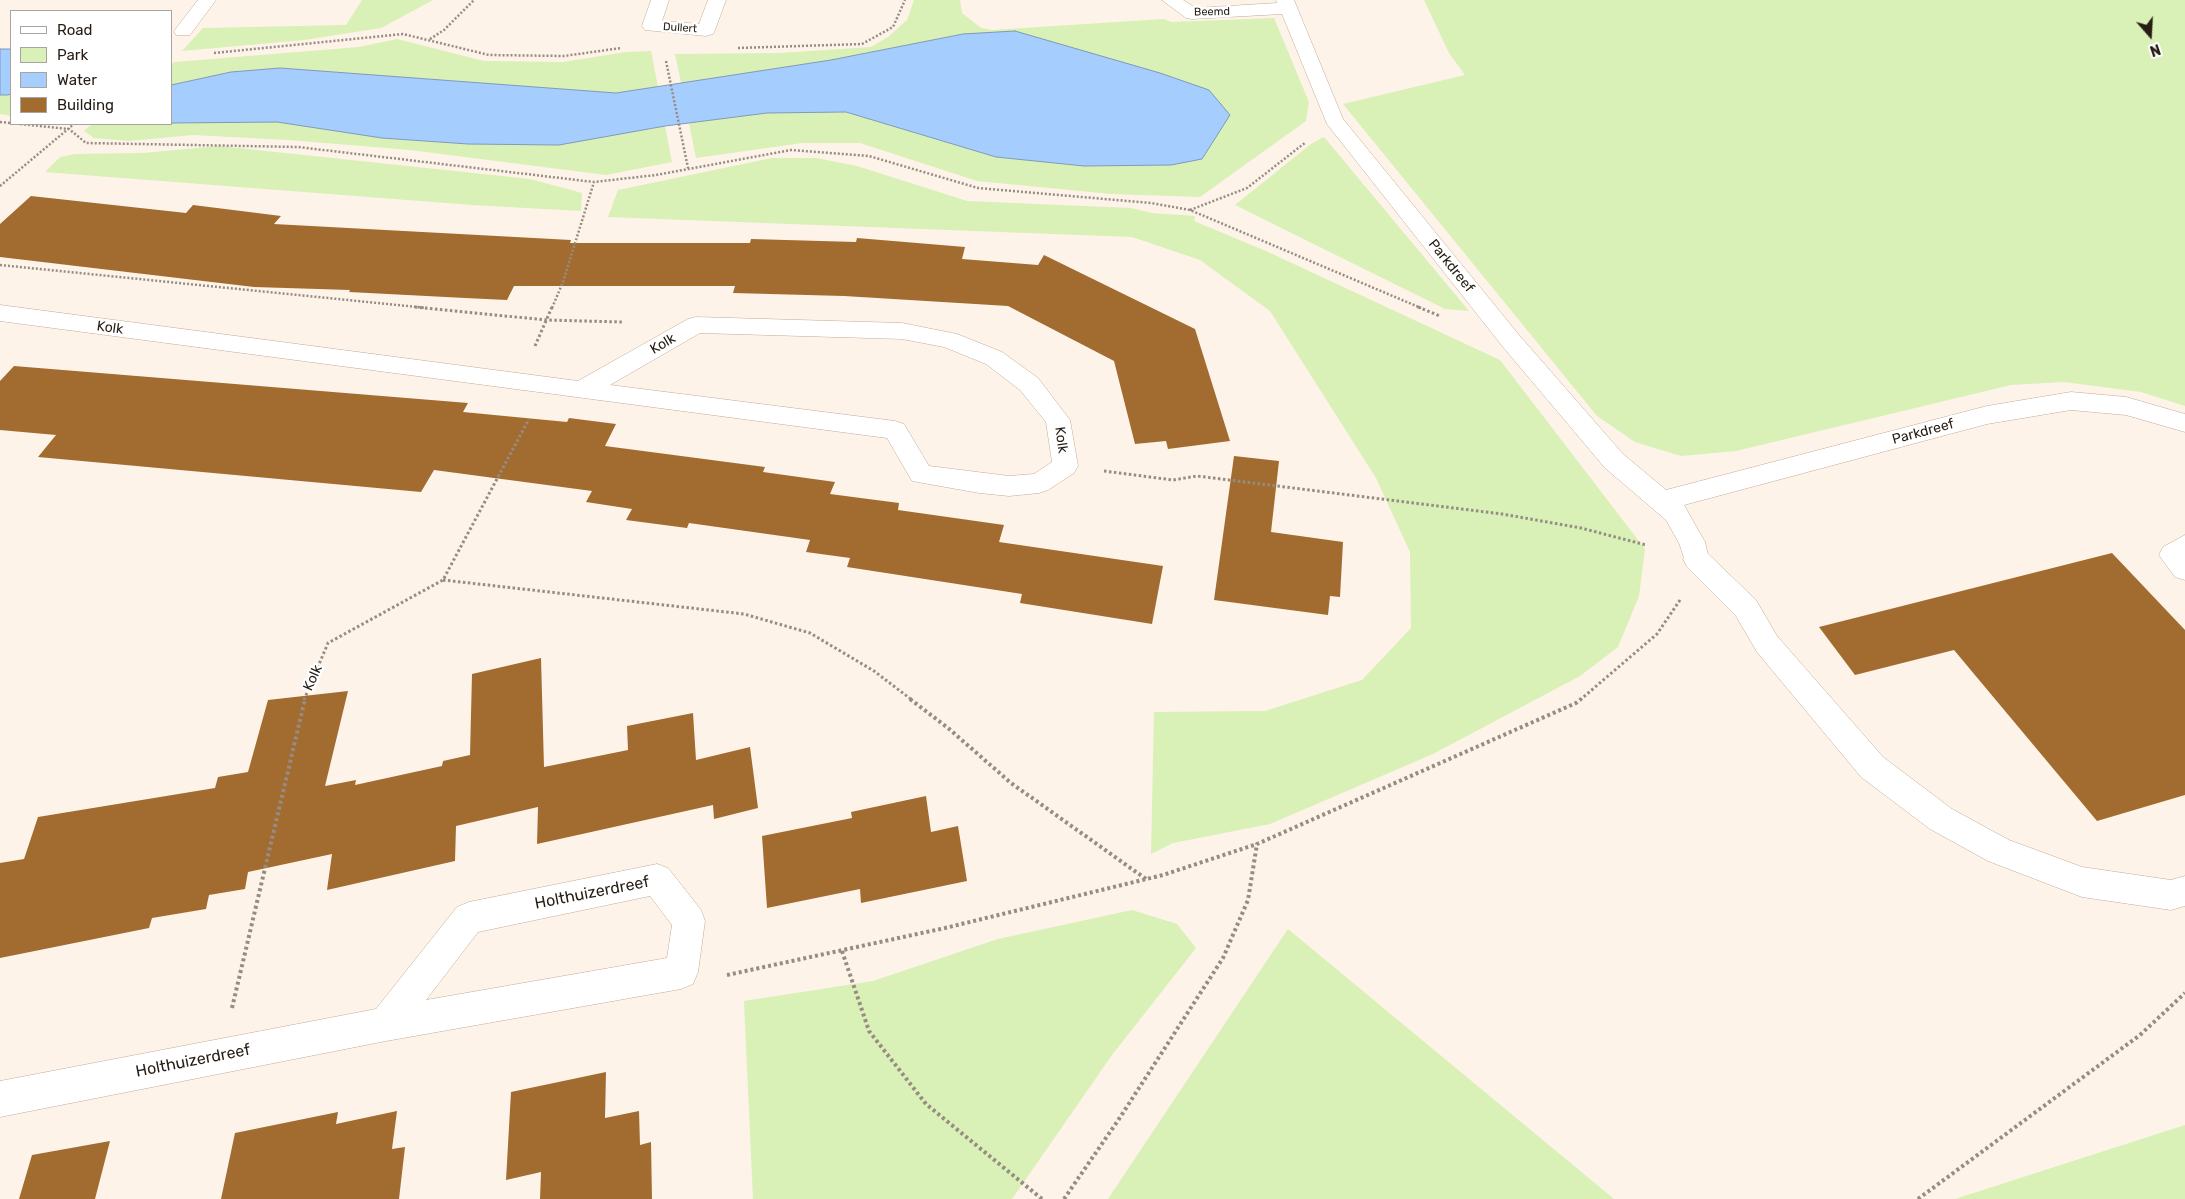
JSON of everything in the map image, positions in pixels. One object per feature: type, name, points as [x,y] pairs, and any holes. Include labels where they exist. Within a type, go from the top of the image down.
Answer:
[{"type":"street","points":[[183,31],[207,0]]},
{"type":"street","name":"Dullert","points":[[660,0],[650,26],[706,30],[717,0]]},
{"type":"street","name":"Beemd","points":[[1171,0],[1192,14],[1286,4]]},
{"type":"street","name":"Parkdreef","points":[[1286,4],[1334,120],[1511,341],[1614,461],[1663,501],[1684,525],[1692,542],[1696,559]]},
{"type":"street","name":"Kolk","points":[[0,313],[547,386],[895,430],[921,474],[1009,486],[1040,483],[1065,466],[1058,420],[1029,384],[994,358],[949,340],[902,331],[696,325],[582,390]]},
{"type":"street","name":"Parkdreef","points":[[1663,501],[1986,415],[2071,401],[2126,406],[2185,423]]},
{"type":"street","points":[[2185,546],[2172,555],[2185,569]]},
{"type":"street","points":[[1696,559],[1746,608],[1767,644],[1872,767],[1941,819],[1998,851],[2082,882],[2172,895],[2185,891]]},
{"type":"street","name":"Holthuizerdreef","points":[[0,1099],[386,1024],[681,972],[689,921],[657,880],[469,918],[386,1024]]},
{"type":"path","points":[[429,40],[444,30],[474,0]]},
{"type":"path","points":[[736,48],[862,44],[893,28],[905,0]]},
{"type":"path","points":[[210,53],[403,34],[489,55],[564,56],[628,47]]},
{"type":"path","points":[[669,79],[688,168]]},
{"type":"path","points":[[1190,210],[1247,188],[1334,120]]},
{"type":"path","points":[[30,125],[69,129],[86,143],[298,147],[594,182],[656,175],[791,150],[860,155],[978,188],[1150,203],[1190,210],[1466,327],[1511,341]]},
{"type":"path","points":[[0,186],[73,125]]},
{"type":"path","points":[[518,382],[563,282],[594,182]]},
{"type":"path","points":[[0,265],[546,320],[624,322]]},
{"type":"path","points":[[547,386],[443,580],[744,614],[810,632],[874,671],[948,728],[1011,783],[1146,878]]},
{"type":"path","points":[[681,972],[722,976],[842,951],[1146,878],[1257,844],[1576,703],[1657,634],[1679,601],[1696,559],[1581,528],[1502,514],[1197,476],[1173,480],[1065,466]]},
{"type":"path","name":"Kolk","points":[[221,1055],[304,697],[328,644],[443,580]]},
{"type":"path","points":[[1064,1199],[1119,1119],[1223,958],[1248,900],[1257,844]]},
{"type":"path","points":[[842,951],[869,1031],[926,1104],[1042,1199]]},
{"type":"path","points":[[1918,1199],[2140,1035],[2185,993]]},
{"type":"green space","points":[[362,0],[433,0],[381,28],[304,40],[182,51],[203,28],[346,25]]},
{"type":"green space","points":[[914,0],[960,0],[962,13],[981,28],[992,30],[1164,19],[1171,22],[1274,18],[1309,102],[1306,121],[1200,197],[1111,194],[977,181],[860,143],[802,143],[696,158],[689,123],[767,113],[846,112],[996,157],[1084,166],[1171,165],[963,34],[831,60],[681,83],[675,54],[779,53],[871,47],[888,37],[907,20]]},
{"type":"green space","points":[[1424,0],[2185,0],[2185,406],[2141,392],[2064,382],[2011,385],[1736,451],[1681,456],[1635,442],[1597,416],[1343,104],[1465,75],[1449,53]]},
{"type":"green space","points":[[397,39],[484,61],[563,62],[626,52],[651,51],[658,87],[616,93],[280,68],[231,72],[172,85],[172,64],[175,62],[359,47]]},
{"type":"green space","points":[[10,94],[10,116],[0,114],[0,95]]},
{"type":"green space","points":[[172,122],[277,122],[382,138],[468,144],[559,145],[665,126],[672,162],[606,175],[410,150],[289,140],[193,135],[129,141],[94,138],[84,131],[91,125],[172,125]]},
{"type":"green space","points":[[1324,137],[1469,311],[1445,309],[1235,205],[1311,144]]},
{"type":"green space","points":[[219,146],[530,179],[582,193],[581,211],[472,205],[45,172],[60,157],[75,154],[143,153]]},
{"type":"green space","points":[[772,158],[816,158],[857,166],[967,201],[1131,208],[1152,213],[1195,216],[1194,221],[1266,251],[1500,360],[1645,549],[1639,596],[1618,647],[1580,676],[1433,754],[1270,824],[1173,843],[1151,854],[1154,712],[1265,711],[1362,680],[1411,628],[1410,552],[1376,478],[1270,311],[1200,260],[1132,237],[608,217],[618,190]]},
{"type":"green space","points":[[1132,910],[1177,924],[1196,948],[1112,1055],[1012,1199],[753,1199],[744,1001],[873,981],[998,939]]},
{"type":"green space","points":[[1288,929],[1614,1199],[1108,1199]]},
{"type":"green space","points":[[2185,1125],[2185,1199],[1955,1199]]},
{"type":"water","points":[[1015,31],[1160,73],[1209,90],[1230,115],[1202,159],[1171,165],[1084,166],[996,157],[846,112],[767,113],[665,126],[559,145],[468,144],[382,138],[277,122],[172,123],[172,85],[231,72],[280,68],[616,93],[831,60],[963,34]]},
{"type":"water","points":[[0,49],[10,49],[10,94],[0,95]]},
{"type":"building","points":[[31,196],[186,213],[193,205],[281,216],[274,224],[571,240],[570,243],[750,243],[751,239],[856,242],[857,238],[965,247],[962,259],[1038,265],[1044,255],[1195,329],[1230,441],[1168,449],[1166,441],[1135,444],[1114,361],[1008,306],[844,296],[733,293],[735,286],[514,286],[507,300],[465,298],[349,292],[350,290],[254,287],[0,257],[0,224]]},
{"type":"building","points":[[14,366],[468,403],[463,412],[567,422],[569,418],[616,424],[605,446],[765,467],[763,472],[835,482],[830,494],[899,503],[898,510],[1004,525],[999,542],[1163,566],[1152,624],[1020,603],[1022,594],[847,567],[850,558],[806,552],[810,540],[689,523],[687,528],[626,520],[632,509],[586,502],[592,491],[434,470],[421,492],[38,457],[56,435],[0,430],[0,381]]},
{"type":"building","points":[[1234,456],[1279,461],[1271,532],[1343,542],[1340,597],[1330,596],[1328,615],[1214,600]]},
{"type":"building","points":[[2112,553],[2185,630],[2185,795],[2097,821],[1954,650],[1855,675],[1819,627]]},
{"type":"building","points":[[541,658],[544,767],[628,750],[627,726],[693,713],[696,760],[750,747],[758,808],[714,819],[713,805],[537,844],[538,807],[456,826],[455,861],[327,890],[332,854],[248,872],[245,889],[209,895],[206,909],[152,918],[149,928],[0,958],[0,863],[24,859],[38,817],[215,788],[218,777],[248,772],[268,700],[348,691],[325,786],[356,780],[355,785],[442,766],[443,761],[470,755],[472,674]]},
{"type":"building","points":[[926,796],[931,832],[958,826],[967,881],[861,903],[860,889],[767,908],[762,836],[852,818],[851,812]]},
{"type":"building","points":[[606,1072],[605,1118],[639,1111],[640,1145],[651,1142],[652,1199],[540,1199],[541,1172],[506,1180],[511,1092]]},
{"type":"building","points":[[397,1111],[392,1149],[405,1147],[399,1199],[221,1199],[235,1133],[338,1112],[336,1124]]},
{"type":"building","points":[[110,1141],[95,1199],[19,1199],[32,1155]]}]
